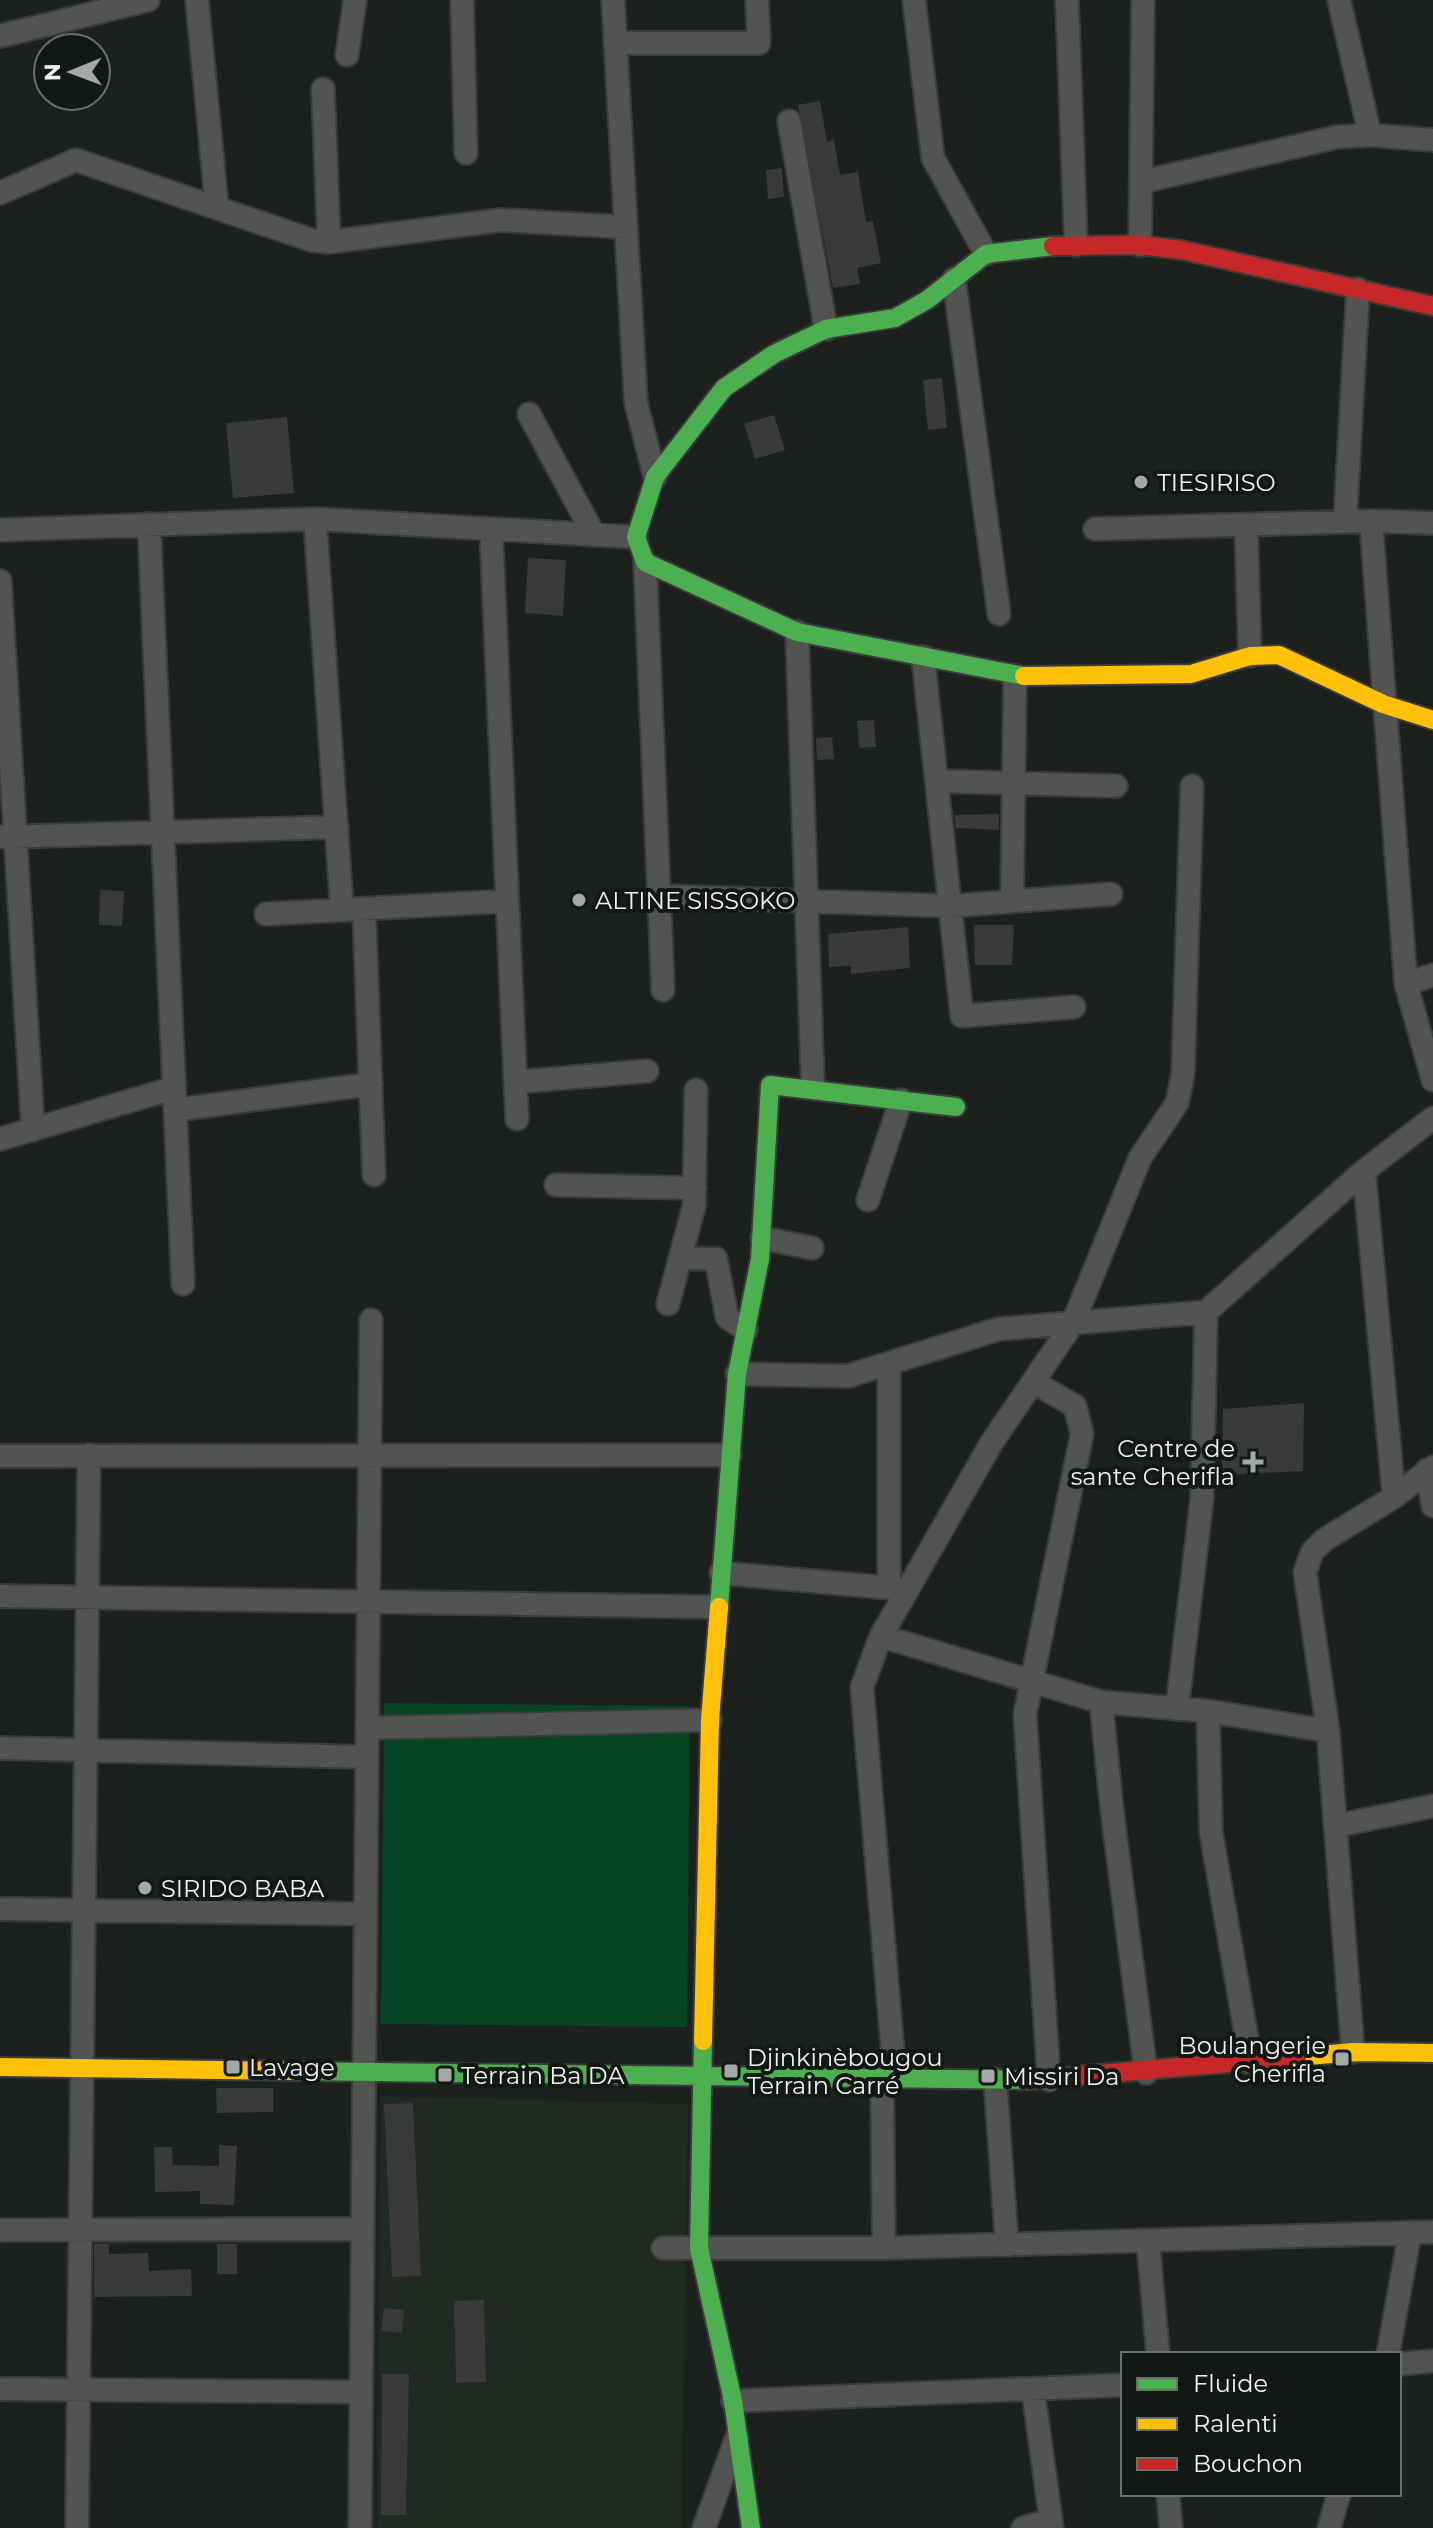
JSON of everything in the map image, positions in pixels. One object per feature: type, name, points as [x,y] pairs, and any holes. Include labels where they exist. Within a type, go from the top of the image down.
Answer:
[{"type":"street","points":[[0,36],[125,2],[148,0]]},
{"type":"street","points":[[197,0],[217,208]]},
{"type":"street","points":[[347,55],[355,0]]},
{"type":"street","points":[[462,0],[466,153]]},
{"type":"street","points":[[613,0],[636,403],[655,477]]},
{"type":"street","points":[[615,43],[759,43],[757,0]]},
{"type":"street","points":[[914,0],[933,158],[986,254]]},
{"type":"street","points":[[1067,0],[1076,245]]},
{"type":"street","points":[[1140,245],[1143,0]]},
{"type":"street","points":[[1339,0],[1370,135]]},
{"type":"street","points":[[323,89],[329,242]]},
{"type":"street","points":[[789,121],[826,329]]},
{"type":"street","points":[[1141,182],[1337,137],[1370,135],[1433,140]]},
{"type":"street","points":[[0,193],[76,160],[311,240],[329,242],[501,220],[625,227]]},
{"type":"street","points":[[663,990],[645,562],[636,537],[655,477],[724,388],[774,354],[826,329],[895,318],[986,254],[1076,245],[1140,245],[1182,250],[1433,306]]},
{"type":"street","points":[[954,279],[999,614]]},
{"type":"street","points":[[1345,522],[1358,289]]},
{"type":"street","points":[[529,414],[594,535]]},
{"type":"street","points":[[0,530],[315,519],[636,537]]},
{"type":"street","points":[[315,519],[337,827],[353,909],[371,1084],[374,1175]]},
{"type":"street","points":[[1371,521],[1406,984],[1433,1080]]},
{"type":"street","points":[[1095,529],[1371,521],[1433,523]]},
{"type":"street","points":[[149,524],[183,1284]]},
{"type":"street","points":[[1246,525],[1250,656]]},
{"type":"street","points":[[491,529],[517,1119]]},
{"type":"street","points":[[645,562],[797,632],[1015,676],[1191,674],[1250,656],[1279,655],[1383,704],[1433,720]]},
{"type":"street","points":[[0,581],[8,837],[33,1130]]},
{"type":"street","points":[[797,632],[813,1088]]},
{"type":"street","points":[[923,657],[962,1016],[1074,1007]]},
{"type":"street","points":[[1012,901],[1015,676]]},
{"type":"street","points":[[937,781],[1116,786]]},
{"type":"street","points":[[884,2248],[888,2078],[862,1687],[899,1588],[1073,1323],[1140,1158],[1177,1103],[1183,1074],[1192,786]]},
{"type":"street","points":[[8,837],[337,827]]},
{"type":"street","points":[[659,896],[950,906],[1111,894]]},
{"type":"street","points":[[266,914],[507,901]]},
{"type":"street","points":[[1406,984],[1433,975]]},
{"type":"street","points":[[516,1082],[647,1071]]},
{"type":"street","points":[[0,1139],[175,1099],[371,1084]]},
{"type":"street","points":[[751,2528],[733,2401],[699,2248],[710,1720],[737,1374],[762,1238],[770,1085],[956,1107]]},
{"type":"street","points":[[668,1304],[694,1206],[696,1090]]},
{"type":"street","points":[[868,1200],[901,1100]]},
{"type":"street","points":[[737,1374],[848,1376],[999,1329],[1206,1312],[1364,1171],[1433,1118]]},
{"type":"street","points":[[1364,1171],[1394,1497]]},
{"type":"street","points":[[556,1185],[695,1188]]},
{"type":"street","points":[[762,1238],[812,1248]]},
{"type":"street","points":[[680,1258],[716,1259],[727,1317],[746,1330]]},
{"type":"street","points":[[1177,1709],[1202,1498],[1206,1312]]},
{"type":"street","points":[[360,2528],[371,1320]]},
{"type":"street","points":[[889,1363],[899,1588]]},
{"type":"street","points":[[1035,1383],[1075,1406],[1082,1434],[1025,1714],[1049,2080]]},
{"type":"street","points":[[77,2528],[89,1455]]},
{"type":"street","points":[[0,1456],[730,1455]]},
{"type":"street","points":[[1353,2052],[1328,1731],[1305,1572],[1312,1552],[1324,1540],[1394,1497],[1430,1468]]},
{"type":"street","points":[[1430,1468],[1433,1506]]},
{"type":"street","points":[[721,1573],[899,1588]]},
{"type":"street","points":[[0,1596],[718,1607]]},
{"type":"street","points":[[881,1636],[1101,1702],[1208,1711],[1328,1731]]},
{"type":"street","points":[[1101,1702],[1146,2073]]},
{"type":"street","points":[[1208,1711],[1211,1832],[1251,2063]]},
{"type":"street","points":[[367,1728],[710,1720]]},
{"type":"street","points":[[0,1748],[367,1757]]},
{"type":"street","points":[[1335,1826],[1433,1806]]},
{"type":"street","points":[[0,1909],[365,1914]]},
{"type":"street","points":[[0,2067],[1049,2080],[1353,2052],[1433,2053]]},
{"type":"street","points":[[995,2079],[1007,2245]]},
{"type":"street","points":[[0,2230],[362,2229]]},
{"type":"street","points":[[663,2248],[884,2248],[1433,2232]]},
{"type":"street","points":[[1388,2352],[1410,2233]]},
{"type":"street","points":[[1148,2242],[1158,2352]]},
{"type":"street","points":[[1401,2364],[1433,2361]]},
{"type":"street","points":[[733,2401],[1121,2385]]},
{"type":"street","points":[[0,2389],[361,2392]]},
{"type":"street","points":[[1023,2528],[1052,2524],[1033,2390]]},
{"type":"street","points":[[704,2528],[737,2435]]},
{"type":"street","points":[[1168,2496],[1171,2528]]},
{"type":"street","points":[[1329,2528],[1338,2496]]},
{"type":"shaded area","points":[[381,2096],[688,2104],[681,2528],[377,2528]]},
{"type":"green space","points":[[384,1703],[690,1706],[687,2027],[381,2024]]},
{"type":"building","points":[[820,101],[827,142],[834,140],[840,175],[858,172],[866,222],[873,221],[881,263],[857,268],[860,284],[833,288],[798,105]]},
{"type":"building","points":[[782,168],[784,197],[768,199],[766,170]]},
{"type":"building","points":[[942,378],[947,428],[928,430],[923,380]]},
{"type":"building","points":[[774,415],[785,450],[755,459],[744,424]]},
{"type":"building","points":[[287,417],[294,493],[233,498],[226,423]]},
{"type":"building","points":[[528,558],[566,560],[563,616],[525,613]]},
{"type":"building","points":[[874,720],[876,747],[859,748],[857,721]]},
{"type":"building","points":[[832,737],[834,759],[817,760],[816,738]]},
{"type":"building","points":[[999,814],[999,830],[956,828],[954,815]]},
{"type":"building","points":[[100,890],[124,891],[122,926],[99,925]]},
{"type":"building","points":[[974,925],[1014,925],[1012,965],[975,965]]},
{"type":"building","points":[[908,927],[910,968],[851,974],[851,966],[829,967],[828,934]]},
{"type":"building","points":[[1304,1403],[1303,1471],[1222,1475],[1223,1409]]},
{"type":"building","points":[[216,2088],[273,2088],[273,2112],[217,2113]]},
{"type":"building","points":[[413,2103],[421,2276],[392,2277],[384,2104]]},
{"type":"building","points":[[219,2145],[237,2146],[234,2205],[200,2204],[200,2191],[155,2192],[154,2147],[172,2147],[173,2165],[219,2166]]},
{"type":"building","points":[[94,2244],[109,2244],[109,2254],[148,2253],[149,2271],[191,2269],[192,2296],[94,2297]]},
{"type":"building","points":[[217,2244],[237,2244],[237,2274],[217,2274]]},
{"type":"building","points":[[484,2300],[486,2382],[456,2383],[454,2301]]},
{"type":"building","points":[[384,2308],[404,2310],[402,2333],[381,2331]]},
{"type":"building","points":[[382,2374],[409,2374],[406,2515],[381,2515]]},
{"type":"traffic: fast","points":[[1024,676],[797,632],[645,562],[636,537],[655,477],[724,388],[774,354],[826,329],[895,318],[927,300],[986,254],[1053,246]]},
{"type":"traffic: fast","points":[[719,1607],[737,1374],[760,1259],[770,1085],[956,1107]]},
{"type":"traffic: fast","points":[[703,2041],[699,2248],[733,2401],[751,2528]]},
{"type":"traffic: fast","points":[[295,2071],[1030,2080]]},
{"type":"traffic: slow","points":[[1024,676],[1191,674],[1250,656],[1279,655],[1383,704],[1433,720]]},
{"type":"traffic: slow","points":[[703,2041],[710,1720],[719,1607]]},
{"type":"traffic: slow","points":[[1297,2057],[1353,2052],[1433,2053]]},
{"type":"traffic: slow","points":[[0,2067],[295,2071]]},
{"type":"traffic: jam","points":[[1053,246],[1140,245],[1182,250],[1433,306]]},
{"type":"traffic: jam","points":[[1030,2080],[1297,2057]]},
{"type":"place","name":"TIESIRISO","points":[[1141,482]]},
{"type":"place","name":"ALTINE SISSOKO","points":[[579,900]]},
{"type":"place","name":"Centre de sante Cherifla","points":[[1253,1462]]},
{"type":"place","name":"SIRIDO BABA","points":[[145,1888]]},
{"type":"place","name":"Boulangerie Cherifla","points":[[1342,2059]]},
{"type":"place","name":"Lavage","points":[[233,2067]]},
{"type":"place","name":"Djinkinèbougou Terrain Carré","points":[[731,2071]]},
{"type":"place","name":"Terrain Ba DA","points":[[445,2075]]},
{"type":"place","name":"Missiri Da","points":[[988,2076]]}]
